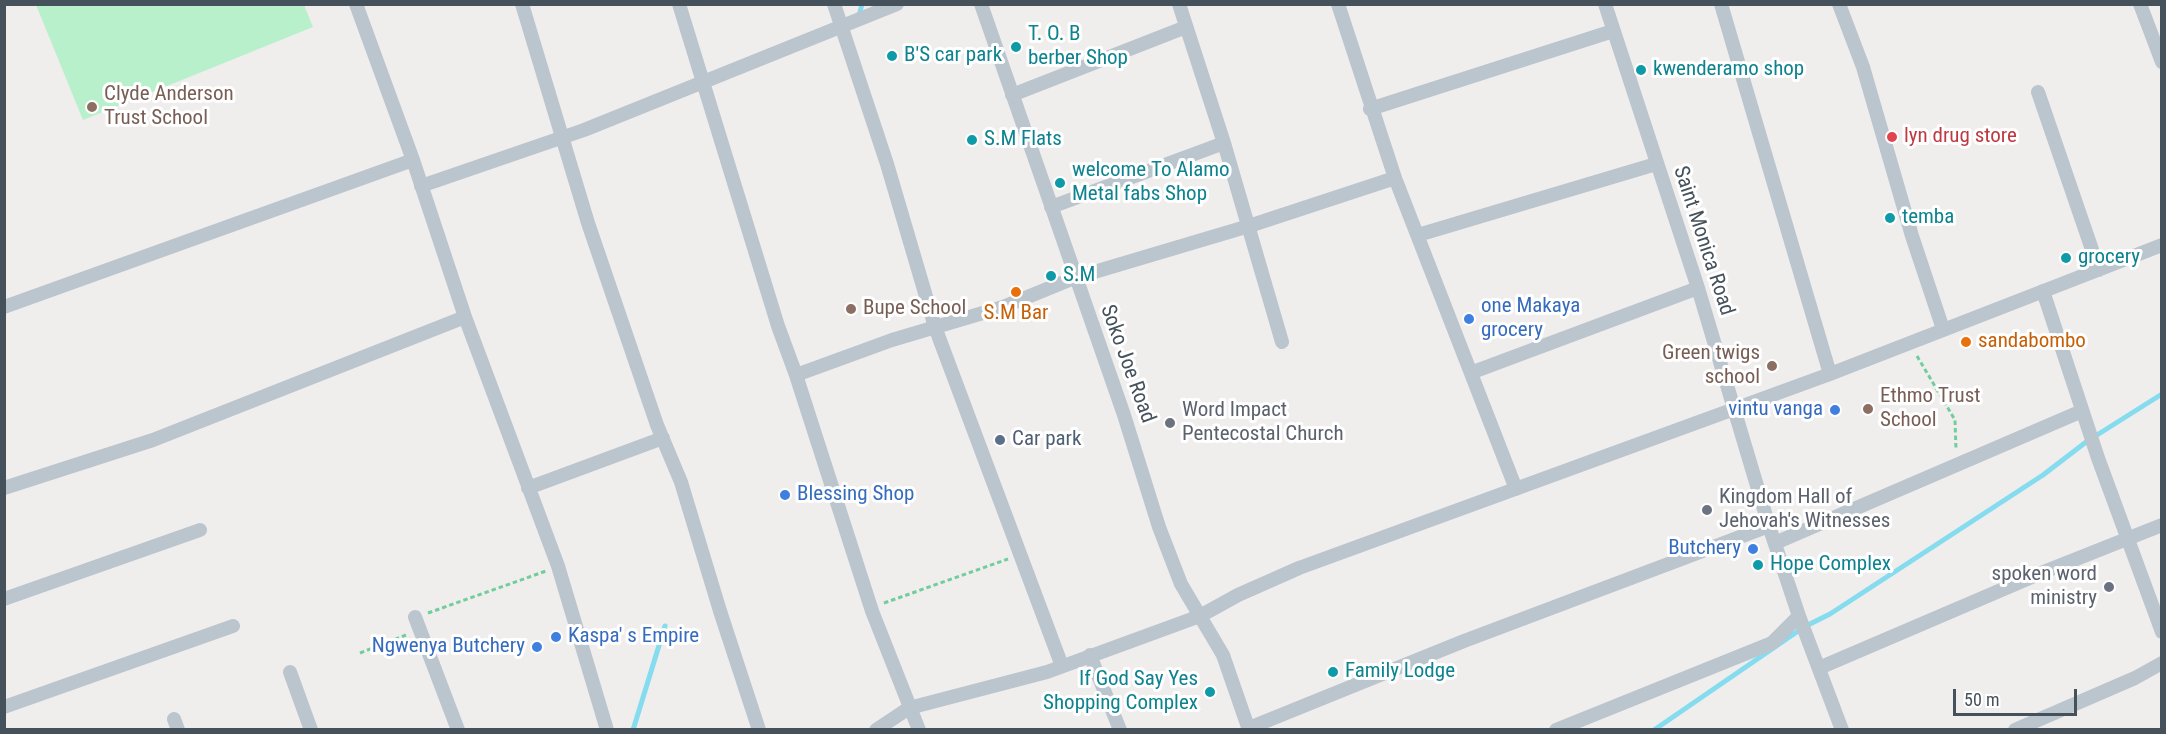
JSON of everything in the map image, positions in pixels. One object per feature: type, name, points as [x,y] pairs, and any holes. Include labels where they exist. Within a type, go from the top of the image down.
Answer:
[{"type":"street","points":[[356,4],[413,160],[465,316],[558,566],[607,729]]},
{"type":"street","points":[[522,4],[596,245],[663,438],[681,482],[759,729]]},
{"type":"street","points":[[679,4],[777,326],[796,375],[871,607],[919,729]]},
{"type":"street","points":[[834,4],[887,164],[935,327],[1062,666]]},
{"type":"street","points":[[421,186],[562,137],[897,4]]},
{"type":"street","name":"Soko Joe Road","points":[[981,4],[1074,278],[1124,415],[1159,527],[1181,584],[1223,655],[1249,729]]},
{"type":"street","points":[[1179,4],[1224,143],[1282,342]]},
{"type":"street","points":[[1338,4],[1370,109],[1395,178],[1473,372],[1516,489]]},
{"type":"street","name":"Saint Monica Road","points":[[1605,4],[1698,288],[1732,409],[1769,526],[1799,616],[1842,729]]},
{"type":"street","points":[[1721,4],[1830,374]]},
{"type":"street","points":[[1839,4],[1863,67],[1912,236],[1943,329]]},
{"type":"street","points":[[2140,4],[2162,62]]},
{"type":"street","points":[[1012,95],[1186,27]]},
{"type":"street","points":[[1370,109],[1613,31]]},
{"type":"street","points":[[2038,92],[2099,270]]},
{"type":"street","points":[[1051,207],[1224,143]]},
{"type":"street","points":[[4,307],[413,160]]},
{"type":"street","points":[[1418,235],[1656,164]]},
{"type":"street","points":[[796,375],[935,327],[1003,307],[1074,278],[1249,226],[1395,178]]},
{"type":"street","points":[[876,729],[909,708],[1062,666],[1200,616],[1238,595],[1299,568],[1830,374],[2162,245]]},
{"type":"street","points":[[1473,372],[1698,288]]},
{"type":"street","points":[[2043,291],[2082,411],[2161,628]]},
{"type":"street","points":[[4,488],[153,440],[465,316]]},
{"type":"street","points":[[1775,543],[2082,411]]},
{"type":"street","points":[[528,488],[663,438]]},
{"type":"street","points":[[1819,668],[2041,573],[2162,525]]},
{"type":"street","points":[[1249,729],[1442,650],[1769,526]]},
{"type":"street","points":[[4,599],[200,530]]},
{"type":"street","points":[[1556,729],[1772,643],[1799,616]]},
{"type":"street","points":[[415,617],[458,729]]},
{"type":"street","points":[[4,707],[233,626]]},
{"type":"street","points":[[1090,655],[1120,729]]},
{"type":"street","points":[[2014,729],[2135,678],[2162,663]]},
{"type":"street","points":[[290,672],[311,729]]},
{"type":"path","points":[[1909,344],[1955,420],[1957,464]]},
{"type":"path","points":[[871,607],[1019,556]]},
{"type":"path","points":[[360,653],[405,636],[415,617],[558,566]]},
{"type":"green space","points":[[36,5],[304,5],[313,27],[83,120]]},
{"type":"waterway","points":[[860,12],[862,4]]},
{"type":"waterway","points":[[2097,435],[2162,394]]},
{"type":"waterway","points":[[1654,730],[1804,627],[1830,614],[2043,475],[2090,439]]},
{"type":"waterway","points":[[633,730],[665,626]]},
{"type":"place","name":"T. O. B berber Shop","points":[[1016,47]]},
{"type":"place","name":"B'S car park","points":[[892,56]]},
{"type":"place","name":"kwenderamo shop","points":[[1641,70]]},
{"type":"place","name":"Clyde Anderson Trust School","points":[[92,107]]},
{"type":"place","name":"lyn drug store","points":[[1892,137]]},
{"type":"place","name":"S.M Flats","points":[[972,140]]},
{"type":"place","name":"welcome To Alamo Metal fabs Shop","points":[[1060,183]]},
{"type":"place","name":"temba","points":[[1890,218]]},
{"type":"place","name":"grocery","points":[[2066,258]]},
{"type":"place","name":"S.M","points":[[1051,276]]},
{"type":"place","name":"S.M Bar","points":[[1016,292]]},
{"type":"place","name":"Bupe School","points":[[851,309]]},
{"type":"place","name":"one Makaya grocery","points":[[1469,319]]},
{"type":"place","name":"sandabombo","points":[[1966,342]]},
{"type":"place","name":"Green twigs school","points":[[1772,366]]},
{"type":"place","name":"Ethmo Trust School","points":[[1868,409]]},
{"type":"place","name":"vintu vanga","points":[[1835,410]]},
{"type":"place","name":"Word Impact Pentecostal Church","points":[[1170,423]]},
{"type":"place","name":"Car park","points":[[1000,440]]},
{"type":"place","name":"Blessing Shop","points":[[785,495]]},
{"type":"place","name":"Kingdom Hall of Jehovah's Witnesses","points":[[1707,510]]},
{"type":"place","name":"Butchery","points":[[1753,549]]},
{"type":"place","name":"Hope Complex","points":[[1758,565]]},
{"type":"place","name":"spoken word ministry","points":[[2109,587]]},
{"type":"place","name":"Kaspa' s Empire","points":[[556,637]]},
{"type":"place","name":"Ngwenya Butchery","points":[[537,647]]},
{"type":"place","name":"Family Lodge","points":[[1333,672]]},
{"type":"place","name":"If God Say Yes Shopping Complex","points":[[1210,692]]}]
